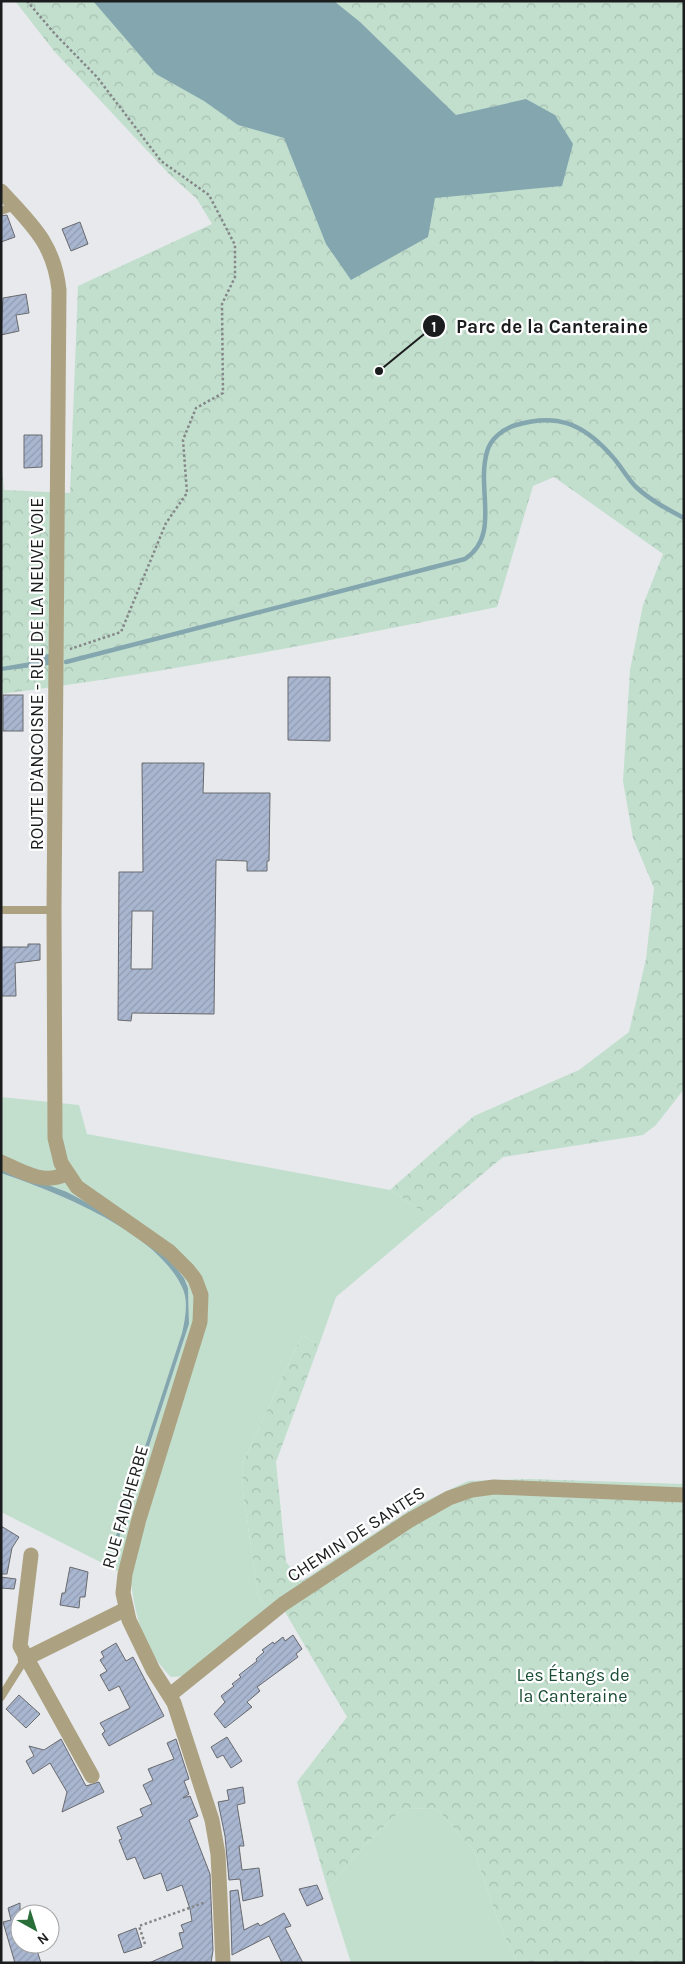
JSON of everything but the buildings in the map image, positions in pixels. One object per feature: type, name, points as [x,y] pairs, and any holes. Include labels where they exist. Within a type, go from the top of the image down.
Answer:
[{"type":"street","name":"ROUTE D'ANCOISNE - RUE DE LA NEUVE VOIE","points":[[1,190],[8,209],[50,251],[56,269],[59,290],[54,1124],[58,1156],[66,1174]]},
{"type":"street","points":[[1,1162],[39,1178],[52,1179],[66,1174]]},
{"type":"street","name":"RUE FAIDHERBE","points":[[66,1174],[84,1193],[170,1252],[195,1278],[201,1295],[200,1322],[127,1564],[123,1585],[126,1609],[149,1662],[170,1695],[212,1820],[218,1854],[223,1961]]},
{"type":"street","name":"CHEMIN DE SANTES","points":[[170,1695],[282,1604],[410,1520],[450,1498],[472,1490],[494,1487],[684,1495]]},
{"type":"street","points":[[30,1555],[20,1641],[25,1659],[92,1776]]},
{"type":"street","points":[[25,1659],[126,1609]]},
{"type":"lane","points":[[1,910],[54,910]]},
{"type":"lane","points":[[1,1697],[25,1659]]},
{"type":"path","points":[[27,1],[55,34],[97,77],[160,160],[209,196],[235,245],[235,277],[222,304],[223,393],[196,408],[183,440],[187,493],[166,523],[121,632],[56,653]]},
{"type":"path","points":[[145,1944],[139,1926],[204,1902],[220,1901]]},
{"type":"green space","points":[[15,1],[684,1],[684,1089],[656,1125],[643,1135],[503,1157],[431,1217],[390,1190],[474,1116],[579,1070],[629,1032],[646,959],[654,888],[633,838],[623,781],[630,670],[643,605],[663,554],[554,477],[533,486],[497,607],[188,666],[1,694],[1,457],[4,490],[70,493],[78,286],[212,224],[197,199],[170,175],[54,51]]},
{"type":"green space","points":[[1,1097],[79,1105],[87,1134],[390,1190],[431,1217],[336,1297],[319,1345],[302,1335],[242,1464],[243,1492],[258,1595],[267,1609],[185,1676],[171,1677],[153,1654],[138,1619],[130,1577],[1,1512],[1,1173],[76,1203],[128,1231],[150,1248],[169,1267],[184,1292],[186,1310],[182,1333],[112,1550],[129,1508],[189,1324],[188,1288],[184,1278],[169,1259],[99,1209],[67,1192],[1,1167]]},
{"type":"green space","name":"Les Étangs de la Canteraine","points":[[302,1335],[319,1345],[276,1462],[286,1562],[302,1581],[419,1504],[468,1481],[529,1479],[684,1484],[684,1963],[518,1963],[500,1926],[474,1851],[437,1809],[403,1808],[356,1854],[328,1890],[297,1782],[347,1717],[278,1600],[267,1609],[258,1595],[243,1492],[242,1464]]},
{"type":"green space","points":[[403,1808],[437,1809],[474,1851],[500,1926],[518,1963],[351,1963],[328,1890],[356,1854]]},
{"type":"water","points":[[93,1],[334,1],[360,22],[456,115],[526,99],[555,115],[573,144],[562,186],[435,198],[428,237],[351,280],[326,244],[284,138],[238,125],[204,101],[156,74]]},
{"type":"water","points":[[49,654],[49,665],[1,671],[1,667],[42,660],[42,655]]},
{"type":"water","points":[[1,1167],[67,1192],[99,1209],[169,1259],[184,1278],[188,1288],[189,1324],[116,1547],[111,1551],[182,1333],[186,1310],[184,1292],[169,1267],[150,1248],[128,1231],[76,1203],[1,1173]]},
{"type":"waterway","points":[[66,662],[465,559],[476,549],[482,537],[485,524],[484,466],[487,452],[491,443],[498,435],[516,425],[544,420],[568,423],[578,428],[600,443],[641,492],[684,518]]},
{"type":"place","name":"Parc de la Canteraine","points":[[379,371]]}]
